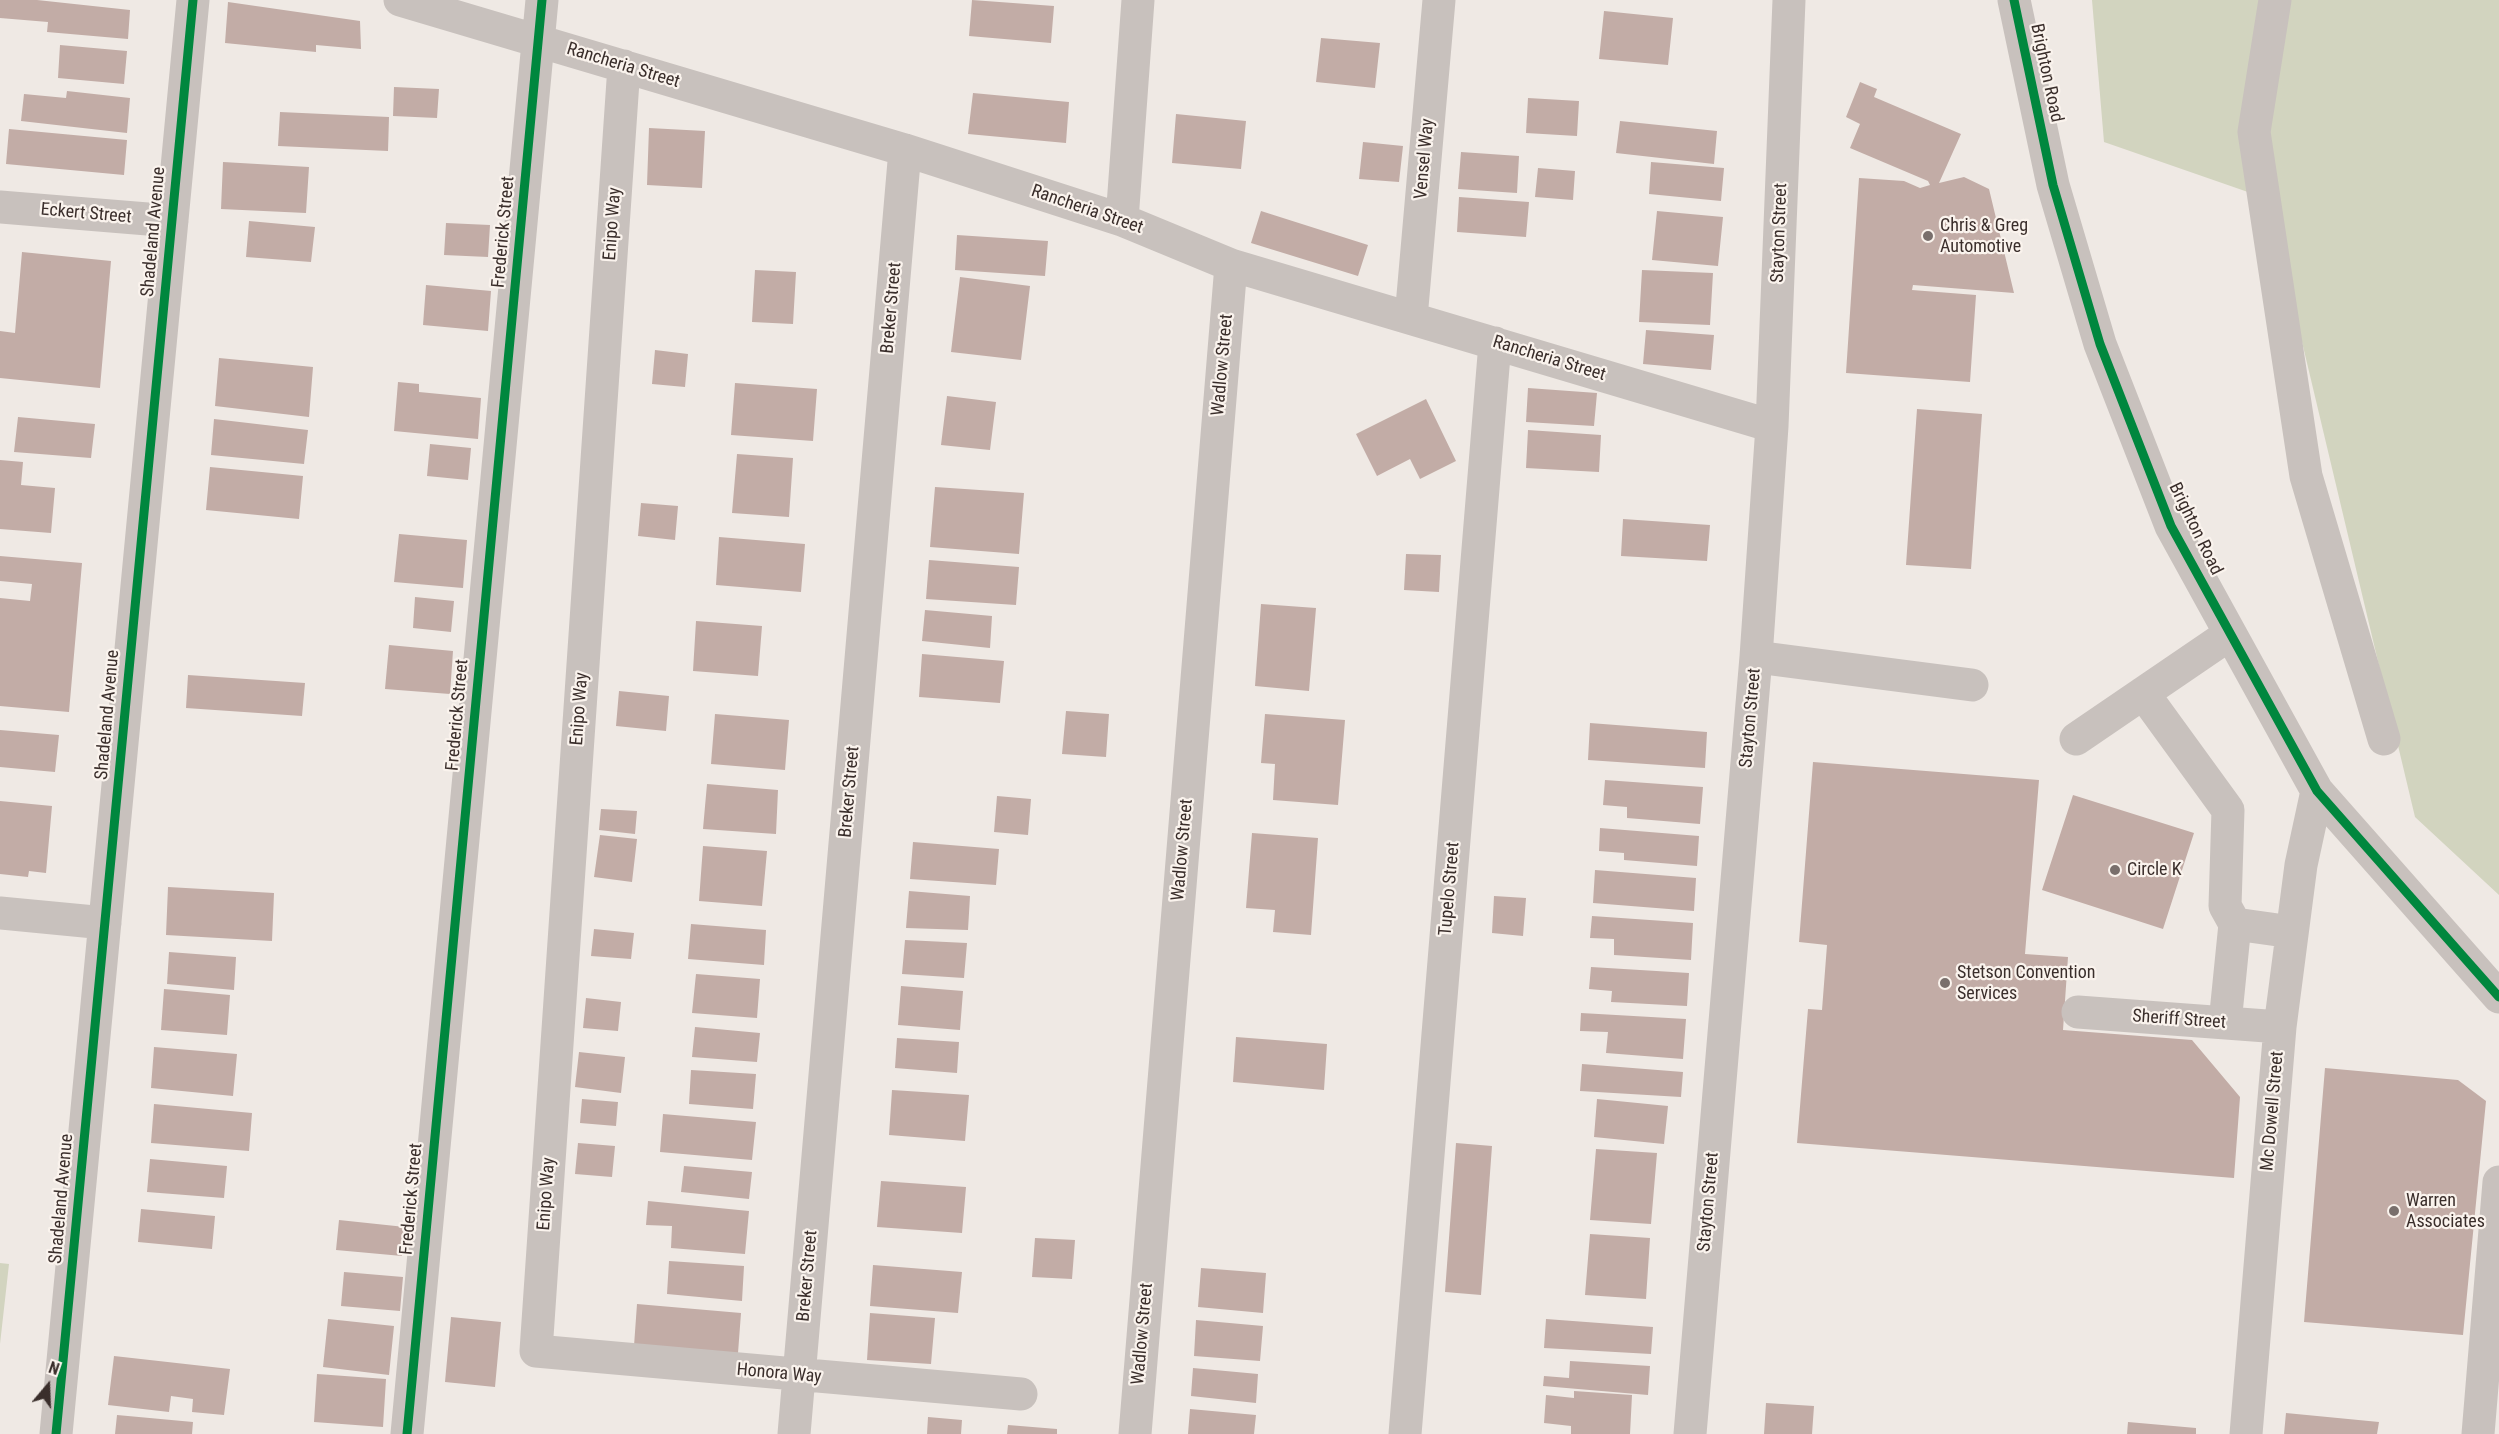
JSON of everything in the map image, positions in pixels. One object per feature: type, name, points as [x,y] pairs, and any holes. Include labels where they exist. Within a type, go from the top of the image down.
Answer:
[{"type":"street","name":"Shadeland Avenue","points":[[56,1434],[193,0]]},
{"type":"street","name":"Rancheria Street","points":[[400,0],[905,150],[1122,220],[1231,265],[1772,426]]},
{"type":"street","name":"Frederick Street","points":[[407,1434],[542,0]]},
{"type":"street","points":[[1122,220],[1138,0]]},
{"type":"street","name":"Vensel Way","points":[[1411,318],[1439,0]]},
{"type":"street","name":"Stayton Street","points":[[1690,1434],[1756,657],[1772,426],[1789,0]]},
{"type":"street","name":"Brighton Road","points":[[2014,0],[2053,185],[2100,344],[2171,526],[2317,791],[2499,997]]},
{"type":"street","points":[[2275,0],[2254,132],[2306,476],[2384,739]]},
{"type":"street","name":"Enipo Way","points":[[536,1351],[624,66]]},
{"type":"street","name":"Breker Street","points":[[794,1434],[905,150]]},
{"type":"street","name":"Eckert Street","points":[[0,207],[172,221]]},
{"type":"street","name":"Wadlow Street","points":[[1135,1434],[1231,265]]},
{"type":"street","name":"Tupelo Street","points":[[1405,1434],[1495,343]]},
{"type":"street","points":[[2076,739],[2230,634]]},
{"type":"street","points":[[1756,657],[1972,685]]},
{"type":"street","points":[[2143,693],[2228,810],[2225,906],[2235,924],[2225,1023]]},
{"type":"street","name":"Mc Dowell Street","points":[[2246,1434],[2280,1027],[2301,865],[2317,791]]},
{"type":"street","points":[[0,913],[105,923]]},
{"type":"street","points":[[2235,924],[2292,932]]},
{"type":"street","name":"Sheriff Street","points":[[2078,1012],[2280,1027]]},
{"type":"street","points":[[2478,1434],[2499,1182]]},
{"type":"street","name":"Honora Way","points":[[536,1351],[1021,1394]]},
{"type":"green space","points":[[2092,0],[2499,0],[2499,895],[2415,817],[2268,199],[2104,142]]},
{"type":"green space","points":[[0,1263],[9,1264],[0,1344]]},
{"type":"building","points":[[0,0],[37,0],[130,10],[128,39],[47,32],[48,22],[0,18]]},
{"type":"building","points":[[972,0],[1054,6],[1051,43],[969,36]]},
{"type":"building","points":[[228,2],[360,21],[361,49],[316,45],[316,52],[225,43]]},
{"type":"building","points":[[1604,11],[1673,18],[1668,65],[1599,59]]},
{"type":"building","points":[[1321,38],[1380,43],[1375,88],[1316,82]]},
{"type":"building","points":[[60,45],[127,51],[124,84],[58,78]]},
{"type":"building","name":"Chris & Greg Automotive","points":[[1860,82],[1877,89],[1874,97],[1961,134],[1939,183],[1964,177],[1989,189],[2014,293],[1913,285],[1912,290],[1976,295],[1970,382],[1846,373],[1859,178],[1904,181],[1920,188],[1930,185],[1928,181],[1850,148],[1860,124],[1846,117]]},
{"type":"building","points":[[394,87],[439,89],[437,118],[393,116]]},
{"type":"building","points":[[67,91],[130,98],[127,133],[21,121],[24,94],[66,98]]},
{"type":"building","points":[[973,93],[1069,102],[1066,143],[968,134]]},
{"type":"building","points":[[1528,98],[1579,101],[1577,136],[1526,133]]},
{"type":"building","points":[[280,112],[389,117],[388,151],[278,146]]},
{"type":"building","points":[[1176,114],[1246,121],[1241,169],[1172,163]]},
{"type":"building","points":[[1620,121],[1717,131],[1714,164],[1616,153]]},
{"type":"building","points":[[649,128],[705,131],[702,188],[647,185]]},
{"type":"building","points":[[9,129],[127,140],[124,175],[6,164]]},
{"type":"building","points":[[1363,142],[1403,146],[1399,182],[1359,179]]},
{"type":"building","points":[[1461,152],[1519,156],[1517,193],[1458,189]]},
{"type":"building","points":[[223,162],[309,167],[306,213],[221,209]]},
{"type":"building","points":[[1651,162],[1724,168],[1721,201],[1649,194]]},
{"type":"building","points":[[1538,168],[1575,171],[1573,200],[1535,197]]},
{"type":"building","points":[[1459,197],[1529,202],[1526,237],[1457,232]]},
{"type":"building","points":[[1261,211],[1368,245],[1358,276],[1251,243]]},
{"type":"building","points":[[1657,211],[1723,217],[1718,266],[1652,260]]},
{"type":"building","points":[[249,221],[315,227],[311,262],[246,257]]},
{"type":"building","points":[[446,223],[490,225],[488,257],[444,255]]},
{"type":"building","points":[[957,235],[1048,241],[1045,276],[955,270]]},
{"type":"building","points":[[22,252],[111,261],[100,388],[0,378],[0,331],[15,333]]},
{"type":"building","points":[[755,270],[796,272],[793,324],[752,322]]},
{"type":"building","points":[[1642,270],[1713,273],[1710,325],[1639,322]]},
{"type":"building","points":[[960,277],[1030,286],[1021,360],[951,352]]},
{"type":"building","points":[[426,285],[491,291],[488,331],[423,325]]},
{"type":"building","points":[[1646,330],[1714,335],[1711,370],[1643,364]]},
{"type":"building","points":[[655,350],[688,354],[685,387],[652,384]]},
{"type":"building","points":[[219,358],[313,367],[309,417],[215,406]]},
{"type":"building","points":[[398,382],[419,384],[419,392],[481,398],[478,439],[394,431]]},
{"type":"building","points":[[735,383],[817,389],[813,441],[731,435]]},
{"type":"building","points":[[1528,388],[1597,393],[1594,426],[1526,422]]},
{"type":"building","points":[[947,396],[996,402],[990,450],[941,445]]},
{"type":"building","points":[[1426,399],[1456,461],[1420,479],[1410,459],[1377,476],[1356,434]]},
{"type":"building","points":[[1917,409],[1982,414],[1971,569],[1906,565]]},
{"type":"building","points":[[18,417],[95,424],[91,458],[14,452]]},
{"type":"building","points":[[214,419],[308,430],[304,464],[211,455]]},
{"type":"building","points":[[1528,430],[1601,435],[1599,472],[1526,468]]},
{"type":"building","points":[[430,444],[471,448],[468,480],[427,476]]},
{"type":"building","points":[[737,454],[793,458],[789,517],[732,513]]},
{"type":"building","points":[[0,460],[23,462],[21,485],[55,488],[51,533],[0,529]]},
{"type":"building","points":[[210,467],[303,476],[299,519],[206,510]]},
{"type":"building","points":[[935,487],[1024,493],[1019,554],[930,547]]},
{"type":"building","points":[[641,503],[678,506],[675,540],[638,536]]},
{"type":"building","points":[[1623,519],[1710,525],[1707,561],[1621,556]]},
{"type":"building","points":[[399,534],[467,540],[463,588],[394,582]]},
{"type":"building","points":[[719,537],[805,544],[801,592],[716,585]]},
{"type":"building","points":[[1406,554],[1441,555],[1439,592],[1404,590]]},
{"type":"building","points":[[0,556],[82,563],[69,712],[0,706],[0,598],[30,601],[32,584],[0,581]]},
{"type":"building","points":[[929,560],[1019,567],[1016,605],[926,599]]},
{"type":"building","points":[[415,597],[454,601],[451,632],[413,628]]},
{"type":"building","points":[[1261,604],[1316,608],[1309,691],[1255,686]]},
{"type":"building","points":[[925,610],[992,616],[990,648],[922,641]]},
{"type":"building","points":[[696,621],[762,626],[758,676],[693,671]]},
{"type":"building","points":[[389,645],[453,651],[450,694],[385,689]]},
{"type":"building","points":[[922,654],[1004,661],[1000,703],[919,697]]},
{"type":"building","points":[[188,675],[305,683],[302,716],[186,708]]},
{"type":"building","points":[[619,691],[669,696],[666,731],[616,726]]},
{"type":"building","points":[[1066,711],[1109,714],[1106,757],[1062,754]]},
{"type":"building","points":[[715,714],[789,720],[785,770],[711,764]]},
{"type":"building","points":[[1265,714],[1345,720],[1338,805],[1273,800],[1275,764],[1261,763]]},
{"type":"building","points":[[1590,723],[1707,732],[1705,768],[1588,760]]},
{"type":"building","points":[[0,730],[59,735],[55,772],[0,767]]},
{"type":"building","name":"Stetson Convention Services","points":[[1813,762],[2039,780],[2025,954],[2068,957],[2063,1030],[2192,1040],[2240,1097],[2234,1178],[1797,1143],[1808,1009],[1822,1010],[1827,945],[1799,942]]},
{"type":"building","points":[[1605,780],[1703,787],[1700,824],[1627,818],[1627,807],[1603,805]]},
{"type":"building","points":[[707,784],[778,790],[776,834],[703,829]]},
{"type":"building","name":"Circle K","points":[[2073,795],[2194,833],[2163,929],[2042,890]]},
{"type":"building","points":[[997,796],[1031,799],[1028,835],[994,832]]},
{"type":"building","points":[[0,801],[52,806],[46,873],[29,871],[28,877],[0,874]]},
{"type":"building","points":[[601,809],[637,811],[635,834],[599,830]]},
{"type":"building","points":[[1600,828],[1699,836],[1697,866],[1624,860],[1624,853],[1599,851]]},
{"type":"building","points":[[1252,833],[1318,838],[1311,935],[1273,932],[1275,910],[1246,908]]},
{"type":"building","points":[[600,835],[637,839],[632,882],[594,877]]},
{"type":"building","points":[[913,842],[999,849],[996,885],[910,879]]},
{"type":"building","points":[[703,846],[767,851],[762,906],[699,901]]},
{"type":"building","points":[[1595,870],[1696,878],[1694,911],[1593,903]]},
{"type":"building","points":[[168,887],[274,893],[272,941],[166,935]]},
{"type":"building","points":[[909,891],[970,896],[968,930],[906,928]]},
{"type":"building","points":[[1494,896],[1526,898],[1523,936],[1492,933]]},
{"type":"building","points":[[1592,916],[1693,923],[1691,960],[1614,955],[1614,939],[1590,938]]},
{"type":"building","points":[[691,924],[766,930],[764,965],[688,959]]},
{"type":"building","points":[[594,929],[634,933],[631,959],[591,956]]},
{"type":"building","points":[[905,940],[967,943],[964,978],[902,974]]},
{"type":"building","points":[[169,952],[236,957],[234,990],[167,984]]},
{"type":"building","points":[[1591,967],[1689,973],[1687,1006],[1611,1002],[1612,991],[1589,989]]},
{"type":"building","points":[[696,974],[760,979],[757,1018],[692,1013]]},
{"type":"building","points":[[901,986],[963,991],[960,1030],[898,1025]]},
{"type":"building","points":[[164,989],[230,995],[227,1035],[161,1030]]},
{"type":"building","points":[[586,998],[621,1002],[618,1031],[583,1028]]},
{"type":"building","points":[[1581,1013],[1686,1019],[1683,1059],[1606,1053],[1608,1032],[1580,1031]]},
{"type":"building","points":[[695,1027],[760,1033],[757,1062],[692,1057]]},
{"type":"building","points":[[1236,1037],[1327,1044],[1324,1090],[1233,1082]]},
{"type":"building","points":[[897,1038],[959,1042],[957,1073],[895,1068]]},
{"type":"building","points":[[154,1047],[237,1054],[233,1096],[151,1088]]},
{"type":"building","points":[[579,1052],[625,1057],[621,1093],[575,1087]]},
{"type":"building","points":[[1582,1064],[1683,1072],[1681,1097],[1580,1091]]},
{"type":"building","name":"Warren Associates","points":[[2325,1068],[2458,1080],[2486,1101],[2463,1335],[2304,1322]]},
{"type":"building","points":[[691,1070],[756,1074],[753,1109],[689,1104]]},
{"type":"building","points":[[892,1090],[969,1095],[965,1141],[889,1135]]},
{"type":"building","points":[[582,1099],[618,1102],[616,1126],[580,1123]]},
{"type":"building","points":[[1597,1099],[1668,1106],[1664,1144],[1594,1137]]},
{"type":"building","points":[[154,1104],[252,1113],[249,1151],[151,1143]]},
{"type":"building","points":[[663,1114],[756,1122],[752,1160],[660,1152]]},
{"type":"building","points":[[578,1143],[615,1146],[612,1177],[575,1174]]},
{"type":"building","points":[[1456,1143],[1492,1146],[1481,1295],[1445,1292]]},
{"type":"building","points":[[1596,1149],[1657,1153],[1651,1224],[1590,1220]]},
{"type":"building","points":[[150,1159],[227,1166],[224,1198],[147,1192]]},
{"type":"building","points":[[684,1166],[752,1172],[749,1199],[681,1192]]},
{"type":"building","points":[[881,1181],[966,1187],[962,1233],[877,1227]]},
{"type":"building","points":[[648,1201],[749,1211],[745,1254],[671,1248],[672,1226],[646,1225]]},
{"type":"building","points":[[141,1209],[215,1216],[212,1249],[138,1242]]},
{"type":"building","points":[[339,1220],[405,1227],[402,1256],[336,1250]]},
{"type":"building","points":[[1590,1234],[1650,1238],[1646,1299],[1585,1295]]},
{"type":"building","points":[[1035,1238],[1075,1240],[1072,1279],[1032,1277]]},
{"type":"building","points":[[669,1261],[744,1266],[742,1301],[667,1294]]},
{"type":"building","points":[[873,1265],[962,1272],[958,1313],[870,1306]]},
{"type":"building","points":[[1201,1268],[1266,1273],[1263,1313],[1198,1307]]},
{"type":"building","points":[[344,1272],[403,1277],[400,1311],[341,1306]]},
{"type":"building","points":[[637,1304],[741,1313],[738,1353],[634,1346]]},
{"type":"building","points":[[870,1313],[935,1318],[931,1364],[867,1360]]},
{"type":"building","points":[[451,1317],[501,1322],[495,1387],[445,1382]]},
{"type":"building","points":[[328,1319],[394,1326],[389,1375],[323,1367]]},
{"type":"building","points":[[1546,1319],[1653,1327],[1651,1354],[1544,1348]]},
{"type":"building","points":[[1196,1320],[1263,1326],[1260,1361],[1194,1356]]},
{"type":"building","points":[[114,1356],[230,1369],[224,1415],[192,1412],[193,1399],[171,1396],[169,1412],[108,1405]]},
{"type":"building","points":[[1570,1361],[1650,1366],[1648,1395],[1543,1386],[1544,1376],[1569,1378]]},
{"type":"building","points":[[1193,1368],[1258,1374],[1256,1403],[1191,1396]]},
{"type":"building","points":[[317,1374],[386,1379],[383,1427],[314,1422]]},
{"type":"building","points":[[1574,1391],[1632,1395],[1630,1434],[1571,1434],[1571,1426],[1544,1423],[1546,1395],[1574,1398]]},
{"type":"building","points":[[1766,1403],[1814,1406],[1812,1434],[1764,1434]]},
{"type":"building","points":[[1190,1409],[1256,1415],[1254,1434],[1188,1434]]},
{"type":"building","points":[[2286,1413],[2379,1422],[2377,1434],[2284,1434]]},
{"type":"building","points":[[117,1415],[193,1422],[192,1434],[115,1434]]},
{"type":"building","points":[[928,1417],[962,1420],[961,1434],[927,1434]]},
{"type":"building","points":[[2128,1422],[2196,1428],[2196,1434],[2127,1434]]},
{"type":"building","points":[[1008,1425],[1057,1429],[1057,1434],[1007,1434]]},
{"type":"cycle path","points":[[56,1434],[193,0]]},
{"type":"cycle path","points":[[407,1434],[542,0]]},
{"type":"cycle path","points":[[2014,0],[2053,185],[2100,344],[2171,526],[2317,791],[2499,997]]},
{"type":"place","name":"Chris & Greg Automotive","points":[[1928,236]]},
{"type":"place","name":"Circle K","points":[[2115,870]]},
{"type":"place","name":"Stetson Convention Services","points":[[1945,983]]},
{"type":"place","name":"Warren Associates","points":[[2394,1211]]}]
